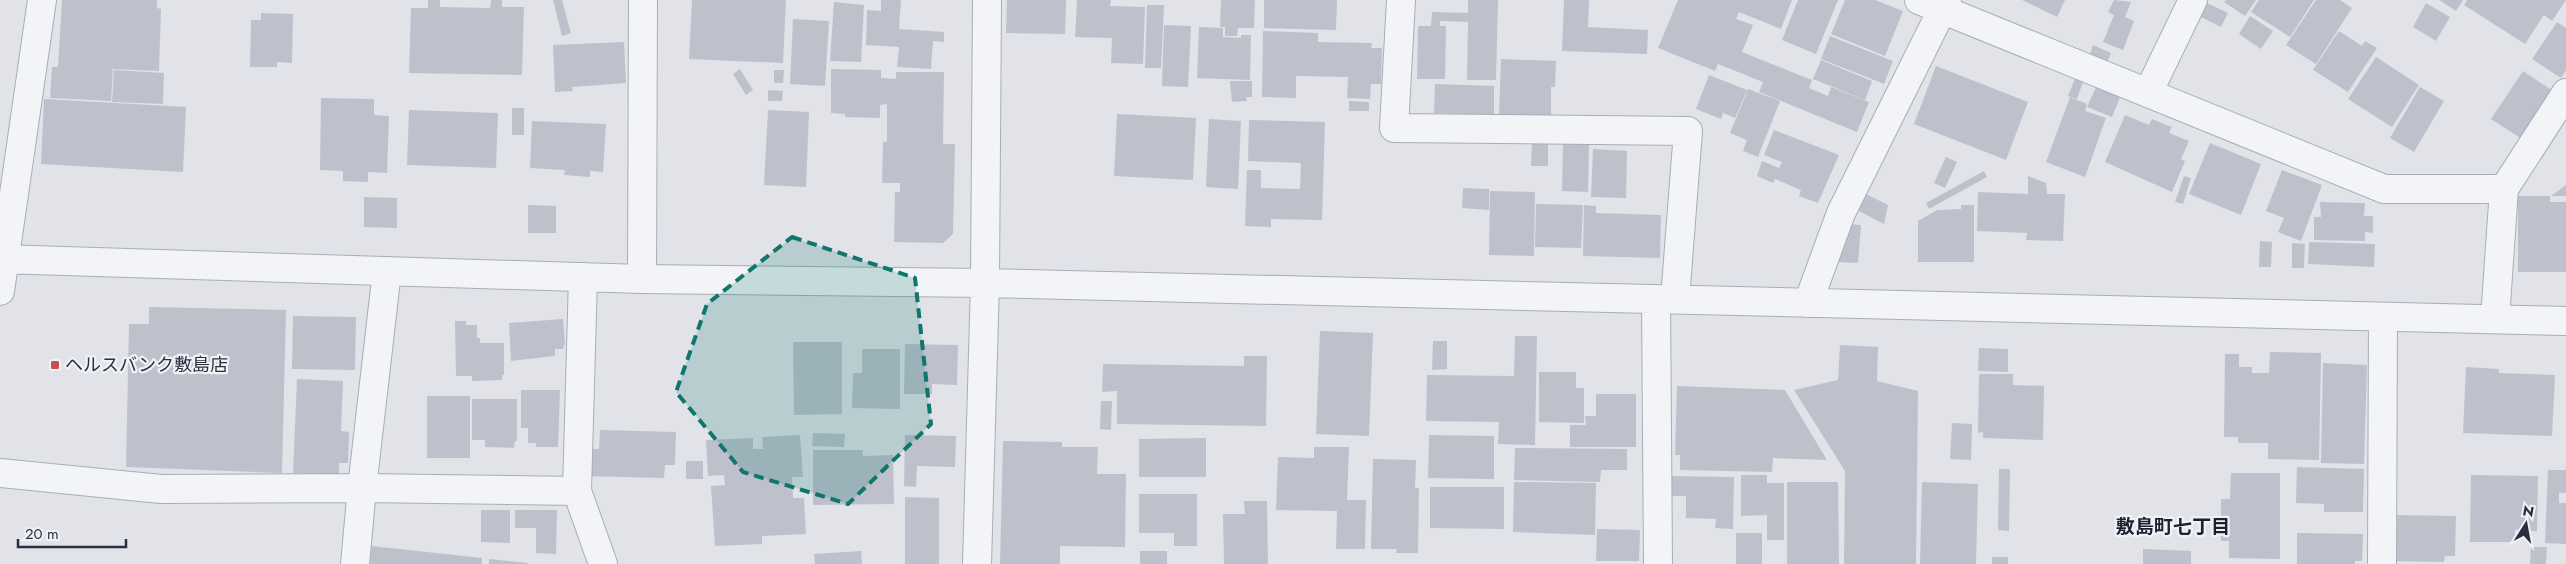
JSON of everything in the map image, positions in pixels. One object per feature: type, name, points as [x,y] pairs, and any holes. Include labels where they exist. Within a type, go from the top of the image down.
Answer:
[{"type":"street","points":[[0,291],[2,259],[42,0]]},
{"type":"street","points":[[642,279],[643,0]]},
{"type":"street","points":[[977,564],[985,283],[987,0]]},
{"type":"street","points":[[1401,0],[1394,128],[1688,131],[1666,299],[1658,564]]},
{"type":"street","points":[[2148,93],[2193,0]]},
{"type":"street","points":[[1808,303],[1841,213],[1936,3],[2148,93],[2384,189],[2504,189]]},
{"type":"street","points":[[2495,319],[2504,189],[2566,93]]},
{"type":"street","points":[[2,259],[642,279],[985,283],[2566,321]]},
{"type":"street","points":[[355,564],[362,488],[388,271]]},
{"type":"street","points":[[583,277],[577,491],[603,564]]},
{"type":"street","points":[[2382,564],[2383,317]]},
{"type":"street","points":[[0,473],[161,489],[362,488],[577,491]]},
{"type":"highlighted area","points":[[792,237],[915,278],[931,424],[848,504],[743,472],[676,392],[707,304]]},
{"type":"building","points":[[62,0],[157,0],[157,8],[161,9],[159,71],[109,69],[113,70],[111,101],[50,98],[52,67],[58,67]]},
{"type":"building","points":[[428,0],[440,0],[440,7],[490,8],[491,0],[502,0],[502,7],[524,7],[522,75],[409,73],[411,8],[428,8]]},
{"type":"building","points":[[553,0],[562,0],[571,33],[562,36]]},
{"type":"building","points":[[692,0],[786,0],[783,63],[689,59]]},
{"type":"building","points":[[881,0],[901,0],[899,29],[944,32],[944,42],[933,41],[931,69],[897,67],[899,47],[866,45],[867,10],[881,11]]},
{"type":"building","points":[[1007,0],[1066,0],[1065,34],[1006,33]]},
{"type":"building","points":[[1077,0],[1111,0],[1110,6],[1145,7],[1143,64],[1111,63],[1112,38],[1075,37]]},
{"type":"building","points":[[1221,0],[1255,0],[1254,28],[1238,28],[1237,36],[1225,36],[1225,27],[1220,27]]},
{"type":"building","points":[[1264,0],[1337,0],[1336,30],[1264,28]]},
{"type":"building","points":[[1468,0],[1498,0],[1496,80],[1467,80],[1468,22],[1440,21],[1440,26],[1446,26],[1445,79],[1417,79],[1418,26],[1431,26],[1432,12],[1468,13]]},
{"type":"building","points":[[1564,0],[1589,0],[1588,27],[1648,30],[1647,54],[1562,51]]},
{"type":"building","points":[[1678,0],[1792,0],[1781,29],[1739,12],[1736,19],[1753,25],[1742,52],[1812,80],[1809,88],[1828,96],[1831,87],[1869,102],[1857,132],[1759,92],[1763,82],[1718,64],[1715,71],[1658,48]]},
{"type":"building","points":[[1798,0],[1838,0],[1816,54],[1782,40]]},
{"type":"building","points":[[1845,0],[1875,0],[1903,11],[1885,56],[1831,34]]},
{"type":"building","points":[[2022,0],[2065,0],[2057,17]]},
{"type":"building","points":[[2114,0],[2131,2],[2125,17],[2134,21],[2123,50],[2103,42],[2114,15],[2108,12]]},
{"type":"building","points":[[2226,0],[2256,0],[2245,16],[2224,2]]},
{"type":"building","points":[[2259,0],[2314,0],[2290,37],[2251,12]]},
{"type":"building","points":[[2316,0],[2340,0],[2352,8],[2316,64],[2286,45]]},
{"type":"building","points":[[2439,0],[2463,0],[2456,11]]},
{"type":"building","points":[[2467,0],[2566,0],[2552,21],[2544,15],[2525,44],[2464,5]]},
{"type":"building","points":[[834,2],[864,5],[861,62],[830,61]]},
{"type":"building","points":[[2207,3],[2228,13],[2221,27],[2201,17]]},
{"type":"building","points":[[2426,3],[2450,17],[2436,41],[2413,27]]},
{"type":"building","points":[[1147,5],[1164,5],[1161,68],[1145,68]]},
{"type":"building","points":[[261,13],[293,14],[292,63],[277,62],[277,67],[250,67],[251,20],[261,20]]},
{"type":"building","points":[[2250,16],[2273,31],[2261,49],[2239,34]]},
{"type":"building","points":[[793,19],[829,21],[825,86],[790,84]]},
{"type":"building","points":[[2557,22],[2566,28],[2566,70],[2561,78],[2532,59]]},
{"type":"building","points":[[1164,25],[1191,26],[1188,87],[1162,86]]},
{"type":"building","points":[[1199,27],[1223,28],[1223,37],[1241,38],[1241,35],[1251,35],[1250,80],[1197,78]]},
{"type":"building","points":[[1263,31],[1318,33],[1318,42],[1372,43],[1371,48],[1382,48],[1381,84],[1371,84],[1370,99],[1347,98],[1348,77],[1296,76],[1296,98],[1262,97]]},
{"type":"building","points":[[2339,31],[2362,46],[2365,41],[2377,48],[2348,92],[2313,70]]},
{"type":"building","points":[[1830,36],[1893,61],[1884,84],[1821,59]]},
{"type":"building","points":[[624,42],[626,83],[572,87],[573,91],[555,92],[553,45]]},
{"type":"building","points":[[2093,45],[2111,53],[2106,65],[2089,57]]},
{"type":"building","points":[[2376,57],[2419,85],[2392,127],[2348,99]]},
{"type":"building","points":[[1501,59],[1556,61],[1555,87],[1551,87],[1551,117],[1499,115]]},
{"type":"building","points":[[1821,60],[1872,81],[1865,100],[1813,79]]},
{"type":"building","points":[[1936,66],[2028,102],[2006,160],[1914,124]]},
{"type":"building","points":[[740,69],[753,90],[746,95],[733,74]]},
{"type":"building","points":[[831,69],[881,70],[881,78],[896,79],[896,72],[944,72],[943,144],[955,144],[953,234],[943,243],[894,242],[895,192],[900,192],[900,183],[882,183],[883,142],[887,142],[887,104],[880,105],[880,118],[845,117],[845,114],[831,113]]},
{"type":"building","points":[[114,70],[164,73],[163,104],[112,102]]},
{"type":"building","points":[[774,70],[784,70],[783,83],[774,83]]},
{"type":"building","points":[[2523,71],[2553,91],[2522,139],[2491,119]]},
{"type":"building","points":[[1709,75],[1747,90],[1735,118],[1723,113],[1721,119],[1696,109]]},
{"type":"building","points":[[2076,76],[2084,79],[2077,99],[2068,96]]},
{"type":"building","points":[[1230,81],[1252,81],[1252,97],[1246,97],[1247,101],[1232,102]]},
{"type":"building","points":[[1435,84],[1494,86],[1494,115],[1434,113]]},
{"type":"building","points":[[2097,85],[2121,95],[2112,117],[2087,107]]},
{"type":"building","points":[[2420,87],[2444,101],[2414,152],[2390,138]]},
{"type":"building","points":[[1748,89],[1780,101],[1758,157],[1743,151],[1747,140],[1730,133]]},
{"type":"building","points":[[768,90],[783,91],[782,101],[768,101]]},
{"type":"building","points":[[2070,97],[2087,104],[2085,111],[2106,118],[2085,177],[2046,162]]},
{"type":"building","points":[[321,98],[374,99],[374,115],[389,116],[387,173],[368,172],[368,182],[343,181],[343,171],[320,170]]},
{"type":"building","points":[[44,99],[186,107],[183,172],[41,164]]},
{"type":"building","points":[[1349,101],[1369,102],[1369,111],[1349,111]]},
{"type":"building","points":[[512,108],[524,108],[524,135],[512,135]]},
{"type":"building","points":[[409,110],[498,113],[496,168],[407,165]]},
{"type":"building","points":[[768,110],[809,112],[806,187],[764,185]]},
{"type":"building","points":[[1117,114],[1196,118],[1193,180],[1114,176]]},
{"type":"building","points":[[2125,115],[2149,125],[2152,119],[2172,127],[2169,133],[2189,141],[2181,159],[2185,161],[2172,192],[2105,162]]},
{"type":"building","points":[[1209,119],[1241,121],[1238,189],[1206,187]]},
{"type":"building","points":[[1249,120],[1325,122],[1322,220],[1271,219],[1271,227],[1245,226],[1247,170],[1261,170],[1261,188],[1300,189],[1301,163],[1248,161]]},
{"type":"building","points":[[532,121],[606,124],[603,172],[590,171],[590,177],[564,175],[565,170],[530,168]]},
{"type":"building","points":[[1774,130],[1839,155],[1818,203],[1799,196],[1801,190],[1775,179],[1773,183],[1757,176],[1762,161],[1779,168],[1782,162],[1764,155]]},
{"type":"building","points":[[1532,139],[1548,139],[1548,166],[1531,166]]},
{"type":"building","points":[[2210,143],[2261,164],[2241,215],[2189,194]]},
{"type":"building","points":[[1563,144],[1589,144],[1588,192],[1562,191]]},
{"type":"building","points":[[1593,149],[1627,151],[1626,198],[1591,197]]},
{"type":"building","points":[[1946,157],[1957,162],[1945,188],[1934,183]]},
{"type":"building","points":[[2282,170],[2322,185],[2301,241],[2278,232],[2284,218],[2266,211]]},
{"type":"building","points":[[1984,171],[1987,177],[1929,209],[1926,203]]},
{"type":"building","points":[[2028,176],[2046,183],[2047,194],[2065,194],[2063,241],[2026,240],[2027,233],[1977,231],[1978,192],[2028,194]]},
{"type":"building","points":[[2184,176],[2191,178],[2183,204],[2175,202]]},
{"type":"building","points":[[2566,185],[2566,196],[2551,196]]},
{"type":"building","points":[[1463,188],[1489,189],[1489,210],[1462,208]]},
{"type":"building","points":[[1490,191],[1535,192],[1534,256],[1489,255]]},
{"type":"building","points":[[1862,192],[1888,205],[1884,224],[1853,208]]},
{"type":"building","points":[[2518,196],[2550,196],[2550,202],[2566,202],[2566,272],[2518,272]]},
{"type":"building","points":[[364,197],[397,198],[397,228],[364,227]]},
{"type":"building","points":[[2320,202],[2365,203],[2364,216],[2373,216],[2373,233],[2365,232],[2365,241],[2314,240],[2314,217],[2321,217]]},
{"type":"building","points":[[1536,204],[1583,205],[1581,248],[1535,247]]},
{"type":"building","points":[[528,205],[556,206],[556,233],[528,233]]},
{"type":"building","points":[[1584,205],[1596,206],[1596,213],[1661,215],[1660,258],[1583,256]]},
{"type":"building","points":[[1961,205],[1974,205],[1974,262],[1918,262],[1918,221],[1937,210],[1961,209]]},
{"type":"building","points":[[1845,224],[1861,225],[1858,263],[1836,262]]},
{"type":"building","points":[[2260,241],[2272,242],[2271,267],[2259,267]]},
{"type":"building","points":[[2309,242],[2375,244],[2374,267],[2308,264]]},
{"type":"building","points":[[2292,243],[2305,244],[2304,268],[2292,268]]},
{"type":"building","points":[[149,307],[286,310],[282,473],[126,467],[129,324],[149,324]]},
{"type":"building","points":[[293,316],[356,317],[355,370],[292,369]]},
{"type":"building","points":[[563,319],[565,344],[563,349],[555,349],[555,356],[511,361],[509,323]]},
{"type":"building","points":[[455,321],[466,321],[466,325],[477,325],[477,338],[480,338],[480,343],[504,343],[504,375],[502,375],[502,380],[472,381],[472,376],[456,376]]},
{"type":"building","points":[[1320,331],[1373,333],[1369,436],[1316,434]]},
{"type":"building","points":[[1515,336],[1537,336],[1535,445],[1498,444],[1499,422],[1426,421],[1427,375],[1514,376]]},
{"type":"building","points":[[1433,341],[1447,341],[1447,369],[1432,370]]},
{"type":"building","points":[[793,342],[842,342],[842,414],[794,415]]},
{"type":"building","points":[[905,344],[958,345],[957,385],[932,384],[932,394],[904,394]]},
{"type":"building","points":[[1840,345],[1878,347],[1877,381],[1918,391],[1916,564],[1844,564],[1845,471],[1794,390],[1838,380]]},
{"type":"building","points":[[1979,348],[2008,349],[2008,372],[1978,371]]},
{"type":"building","points":[[862,349],[900,349],[900,409],[852,408],[853,373],[862,373]]},
{"type":"building","points":[[2270,352],[2321,353],[2319,460],[2268,459],[2268,443],[2238,443],[2238,437],[2224,437],[2225,354],[2239,354],[2239,367],[2252,367],[2252,373],[2269,373]]},
{"type":"building","points":[[1244,356],[1267,356],[1266,426],[1117,424],[1117,391],[1102,392],[1103,364],[1244,366]]},
{"type":"building","points":[[2323,363],[2367,365],[2364,464],[2321,463]]},
{"type":"building","points":[[2466,367],[2499,369],[2499,373],[2555,375],[2552,436],[2463,433]]},
{"type":"building","points":[[1539,372],[1576,372],[1576,388],[1584,388],[1584,423],[1539,422]]},
{"type":"building","points":[[1979,374],[2013,374],[2013,385],[2044,386],[2043,440],[1983,438],[1983,432],[1978,433]]},
{"type":"building","points":[[297,379],[343,381],[341,431],[349,432],[348,463],[339,463],[339,475],[293,473]]},
{"type":"building","points":[[1677,386],[1785,390],[1827,460],[1773,458],[1772,472],[1680,470],[1680,455],[1675,455]]},
{"type":"building","points":[[521,390],[560,390],[558,447],[536,447],[536,443],[528,443],[528,428],[521,428]]},
{"type":"building","points":[[1596,394],[1636,394],[1636,447],[1570,447],[1570,425],[1586,425],[1585,416],[1596,416]]},
{"type":"building","points":[[427,396],[470,396],[470,458],[427,458]]},
{"type":"building","points":[[472,399],[517,399],[517,441],[515,441],[514,448],[485,447],[485,440],[472,440]]},
{"type":"building","points":[[1101,401],[1112,401],[1111,430],[1100,429]]},
{"type":"building","points":[[1952,423],[1972,424],[1971,460],[1950,459]]},
{"type":"building","points":[[600,430],[676,432],[675,465],[665,465],[664,478],[584,476],[585,449],[599,449]]},
{"type":"building","points":[[813,433],[845,434],[844,447],[812,446]]},
{"type":"building","points":[[800,435],[803,477],[792,477],[793,498],[804,498],[806,534],[762,536],[762,544],[715,546],[711,486],[725,485],[724,475],[708,476],[706,440],[753,438],[753,449],[763,449],[762,437]]},
{"type":"building","points":[[905,435],[956,436],[955,467],[917,466],[916,487],[904,486]]},
{"type":"building","points":[[1429,435],[1494,436],[1494,479],[1428,478]]},
{"type":"building","points":[[1206,438],[1206,477],[1139,477],[1139,439]]},
{"type":"building","points":[[1003,441],[1062,442],[1062,447],[1098,447],[1097,474],[1126,474],[1125,547],[1060,546],[1060,564],[1000,564]]},
{"type":"building","points":[[1314,447],[1349,447],[1347,500],[1366,500],[1365,549],[1336,549],[1337,511],[1276,510],[1278,457],[1314,458]]},
{"type":"building","points":[[1515,448],[1627,449],[1627,470],[1601,470],[1600,482],[1514,480]]},
{"type":"building","points":[[813,450],[863,450],[863,456],[893,455],[894,504],[813,505]]},
{"type":"building","points":[[1373,459],[1416,460],[1415,488],[1419,488],[1418,553],[1396,553],[1397,549],[1371,549]]},
{"type":"building","points":[[686,461],[703,461],[703,479],[686,479]]},
{"type":"building","points":[[2297,467],[2364,469],[2363,512],[2324,512],[2324,504],[2296,503]]},
{"type":"building","points":[[1999,469],[2010,469],[2009,531],[1998,530]]},
{"type":"building","points":[[2548,470],[2566,470],[2566,493],[2559,493],[2559,503],[2566,503],[2566,544],[2545,543]]},
{"type":"building","points":[[2231,473],[2280,473],[2280,559],[2229,558],[2229,541],[2221,541],[2221,499],[2230,499]]},
{"type":"building","points":[[1741,475],[1767,475],[1767,483],[1784,483],[1784,540],[1767,540],[1767,515],[1741,516]]},
{"type":"building","points":[[2471,475],[2538,476],[2537,531],[2515,530],[2515,542],[2470,542]]},
{"type":"building","points":[[1666,476],[1734,477],[1733,529],[1715,528],[1716,519],[1686,518],[1686,496],[1666,496]]},
{"type":"building","points":[[1514,482],[1596,483],[1595,535],[1513,532]]},
{"type":"building","points":[[1787,482],[1838,482],[1839,564],[1787,564]]},
{"type":"building","points":[[1922,482],[1978,484],[1976,564],[1920,564]]},
{"type":"building","points":[[1430,487],[1504,487],[1504,529],[1430,528]]},
{"type":"building","points":[[1139,494],[1197,494],[1197,546],[1174,546],[1174,533],[1139,533]]},
{"type":"building","points":[[905,497],[939,498],[939,564],[905,564]]},
{"type":"building","points":[[1244,501],[1267,501],[1268,564],[1224,564],[1223,514],[1245,514]]},
{"type":"building","points":[[481,510],[510,510],[510,543],[481,542]]},
{"type":"building","points":[[515,510],[557,510],[556,554],[536,553],[536,528],[515,528]]},
{"type":"building","points":[[2393,515],[2456,516],[2455,556],[2445,556],[2444,562],[2391,561]]},
{"type":"building","points":[[1597,529],[1640,530],[1639,561],[1596,561]]},
{"type":"building","points":[[1736,533],[1762,533],[1762,564],[1736,564]]},
{"type":"building","points":[[2297,533],[2363,534],[2362,561],[2355,561],[2355,564],[2297,564]]},
{"type":"building","points":[[372,546],[482,558],[482,564],[370,564]]},
{"type":"building","points":[[2531,547],[2547,547],[2546,564],[2530,564]]},
{"type":"building","points":[[2143,549],[2191,551],[2191,564],[2143,564]]},
{"type":"building","points":[[861,551],[862,564],[815,564],[814,554]]},
{"type":"building","points":[[1140,551],[1167,551],[1167,564],[1140,564]]},
{"type":"building","points":[[1992,557],[2008,557],[2008,564],[1992,564]]},
{"type":"building","points":[[489,559],[528,563],[528,564],[489,564]]},
{"type":"place","name":"ヘルスバンク敷島店","points":[[55,365]]},
{"type":"district","name":"敷島町七丁目","points":[[2173,526]]}]
